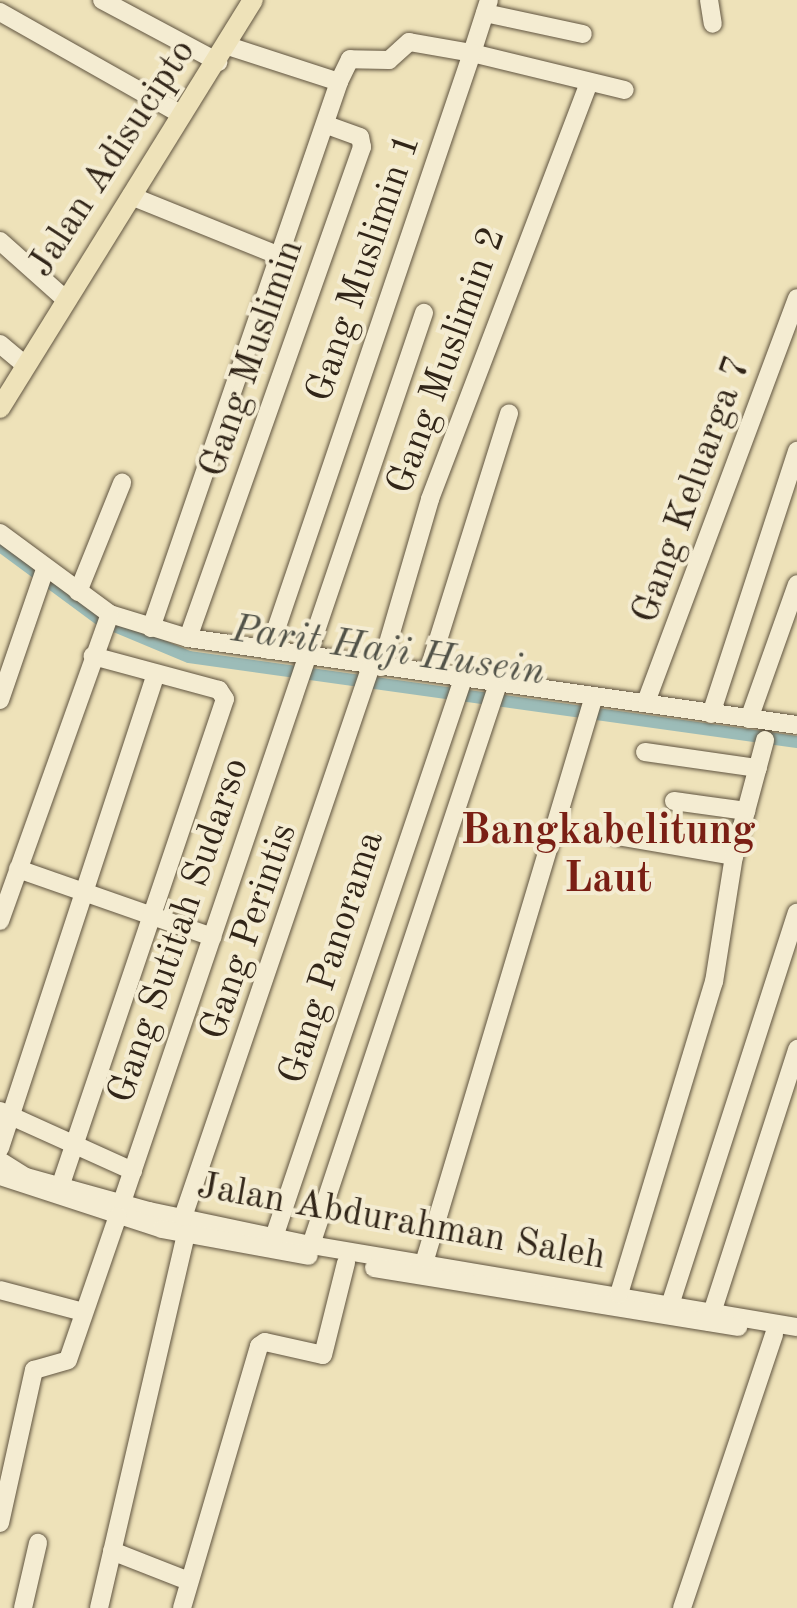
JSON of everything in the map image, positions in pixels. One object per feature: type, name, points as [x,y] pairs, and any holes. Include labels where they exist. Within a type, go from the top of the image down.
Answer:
[{"type":"main road","name":"Jalan Adisucipto","points":[[0,408],[64,298],[223,54],[247,2]]},
{"type":"street","points":[[102,0],[223,54],[339,82]]},
{"type":"street","points":[[709,0],[712,24]]},
{"type":"street","points":[[487,7],[583,34]]},
{"type":"street","name":"Gang Muslimin 1","points":[[268,650],[487,7]]},
{"type":"street","points":[[0,12],[182,115]]},
{"type":"street","points":[[151,628],[282,257],[339,82],[350,60],[389,60],[409,42],[625,90]]},
{"type":"street","name":"Gang Muslimin 2","points":[[376,666],[436,482],[589,82]]},
{"type":"street","name":"Gang Muslimin","points":[[188,638],[362,147],[360,137],[325,124]]},
{"type":"street","points":[[131,196],[282,257]]},
{"type":"street","points":[[0,242],[64,298]]},
{"type":"street","name":"Gang Keluarga 7","points":[[646,702],[797,298]]},
{"type":"street","name":"Gang Sutitah Sudarso","points":[[0,1523],[34,1370],[68,1360],[424,312]]},
{"type":"street","points":[[0,344],[25,365]]},
{"type":"street","points":[[428,672],[509,412]]},
{"type":"street","points":[[711,714],[797,451]]},
{"type":"street","points":[[78,592],[122,483]]},
{"type":"street","points":[[0,533],[42,578],[78,592],[106,624],[151,628],[268,650],[304,667],[376,666],[428,672],[460,690],[494,697],[594,696],[749,719],[768,730],[797,726]]},
{"type":"street","points":[[0,700],[42,578]]},
{"type":"street","points":[[749,719],[797,584]]},
{"type":"street","points":[[0,921],[106,624]]},
{"type":"street","points":[[60,1186],[225,699],[218,690],[155,677],[93,656]]},
{"type":"street","name":"Gang Perintis","points":[[99,1608],[185,1226],[376,666]]},
{"type":"street","points":[[0,1148],[6,1113],[155,677]]},
{"type":"street","name":"Gang Panorama","points":[[274,1237],[460,690]]},
{"type":"street","points":[[424,1263],[594,696]]},
{"type":"street","points":[[311,1245],[494,697]]},
{"type":"street","points":[[619,1294],[714,982],[734,856],[768,730]]},
{"type":"street","points":[[644,752],[758,768]]},
{"type":"street","points":[[674,802],[746,811]]},
{"type":"street","points":[[616,836],[734,856]]},
{"type":"street","points":[[18,869],[212,938]]},
{"type":"street","points":[[671,1302],[797,914]]},
{"type":"street","points":[[710,1316],[797,1049]]},
{"type":"street","points":[[6,1113],[132,1171]]},
{"type":"street","name":"Jalan Abdurahman Saleh","points":[[0,1161],[120,1209]]},
{"type":"street","name":"Jalan Abdurahman Saleh","points":[[0,1176],[185,1226],[346,1263],[797,1327]]},
{"type":"street","name":"Jalan Abdurahman Saleh","points":[[210,1231],[274,1237],[671,1302],[797,1340]]},
{"type":"street","points":[[182,1608],[259,1346],[265,1342],[323,1355],[346,1263]]},
{"type":"street","points":[[0,1290],[84,1312]]},
{"type":"street","points":[[682,1608],[774,1334]]},
{"type":"street","points":[[23,1608],[38,1543]]},
{"type":"street","points":[[112,1552],[181,1578]]},
{"type":"waterway","name":"Parit Haji Husein","points":[[0,546],[100,620],[189,657],[797,742]]},
{"type":"district","name":"Bangkabelitung Laut","points":[[608,856]]}]
